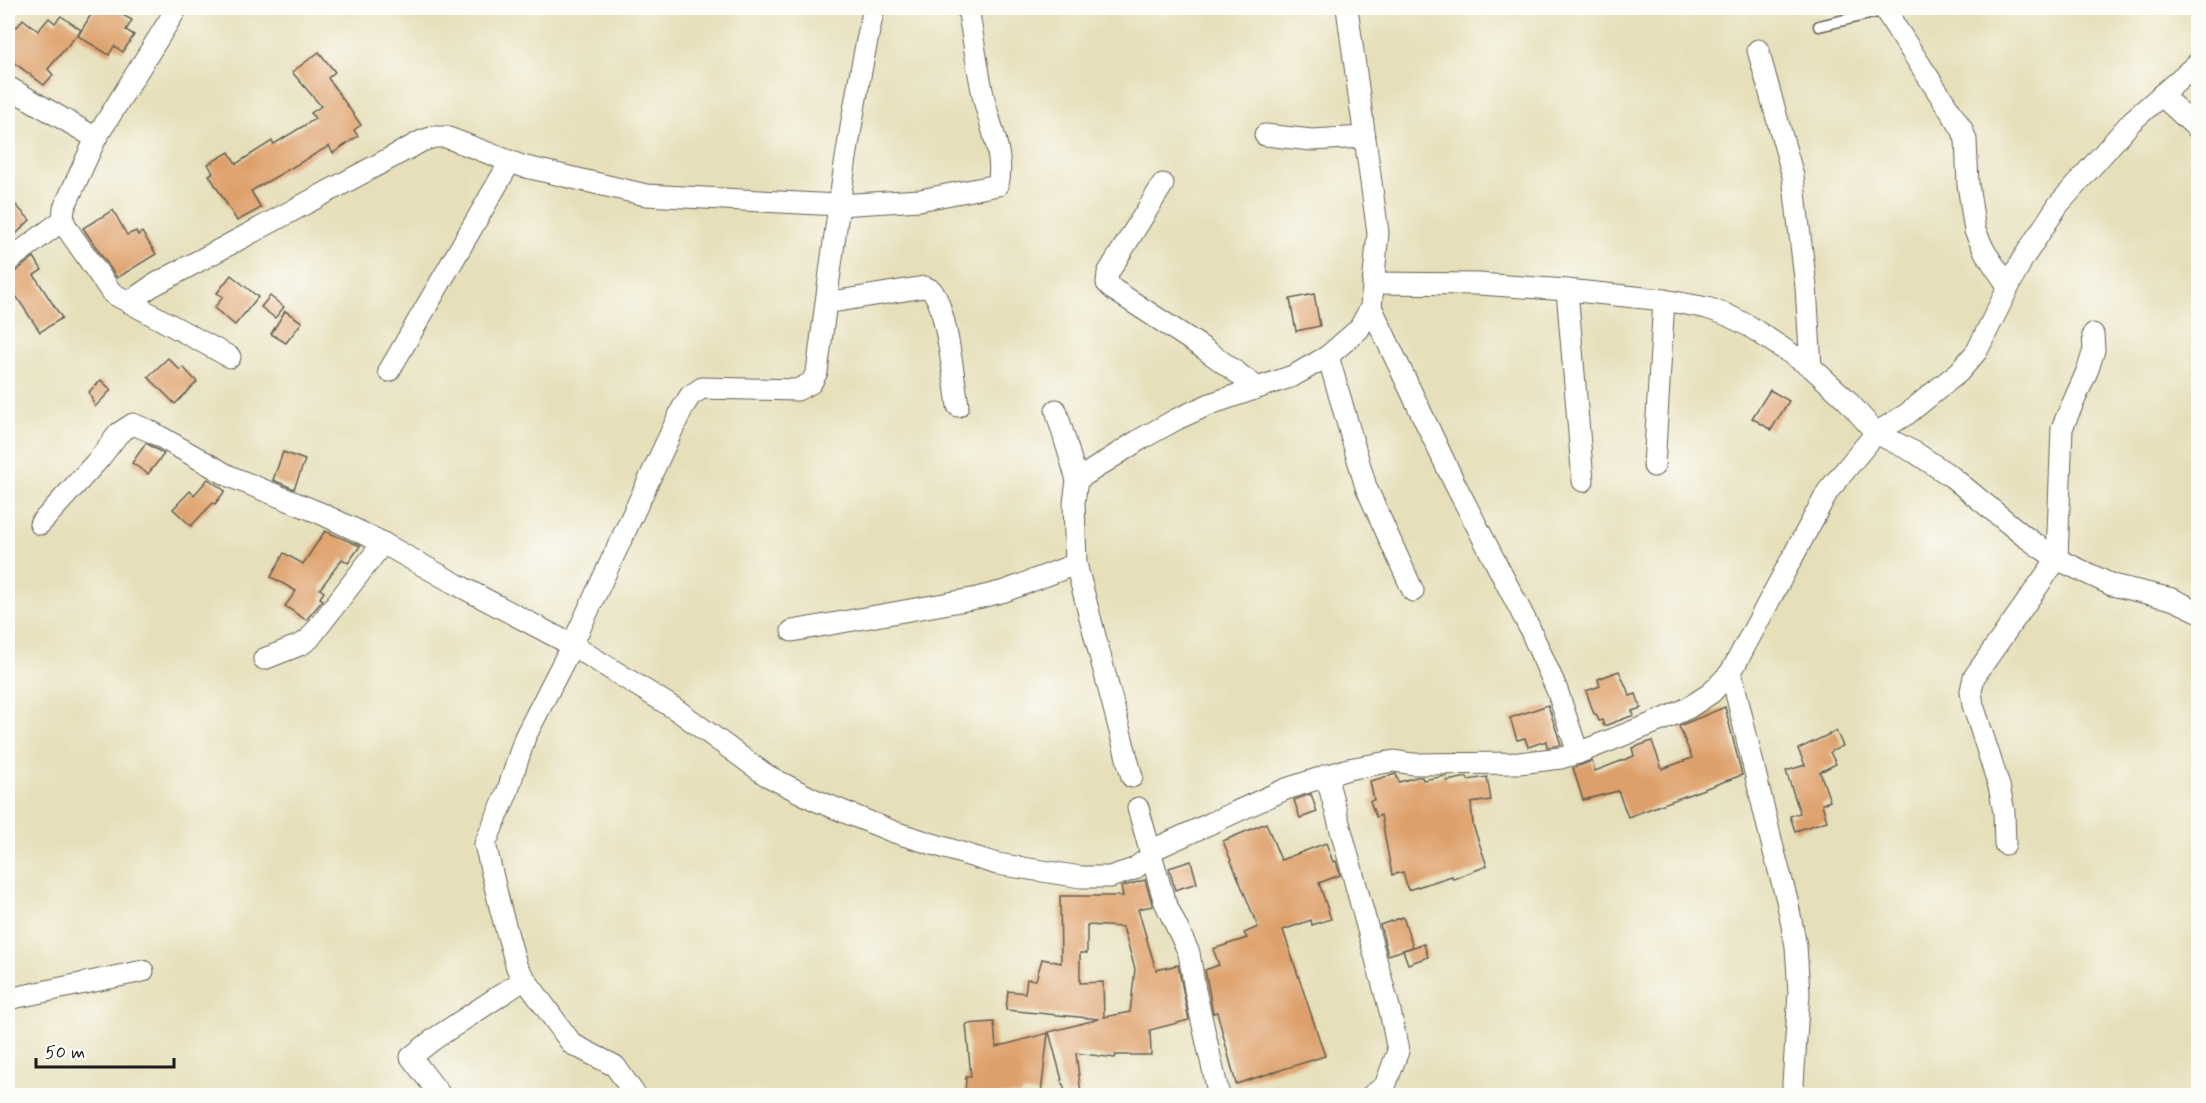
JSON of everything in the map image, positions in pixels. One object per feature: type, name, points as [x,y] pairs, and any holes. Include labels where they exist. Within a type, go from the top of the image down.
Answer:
[{"type":"street","points":[[177,8],[96,138],[64,208],[63,220],[112,293],[230,357]]},
{"type":"street","points":[[636,1095],[615,1065],[572,1044],[517,968],[485,844],[507,793],[525,737],[572,645],[690,396],[702,388],[797,390],[811,383],[817,372],[839,205],[861,65],[874,8]]},
{"type":"street","points":[[129,302],[152,286],[422,141],[434,137],[446,137],[510,162],[646,195],[839,205],[920,200],[998,185],[1001,173],[1000,160],[983,97],[969,8]]},
{"type":"street","points":[[1077,480],[1139,440],[1177,419],[1209,404],[1293,376],[1328,356],[1359,329],[1371,307],[1378,233],[1347,8]]},
{"type":"street","points":[[1885,9],[1962,129],[1966,140],[1968,184],[1976,231],[1985,252],[2008,286]]},
{"type":"street","points":[[1758,50],[1793,176],[1806,287],[1811,367]]},
{"type":"street","points":[[40,524],[99,459],[119,433],[133,424],[152,432],[230,476],[320,513],[383,543],[572,645],[677,710],[766,775],[815,800],[867,822],[997,864],[1081,877],[1110,877],[1134,869],[1147,856],[1286,789],[1326,776],[1376,763],[1394,761],[1413,764],[1519,763],[1561,758],[1688,708],[1711,693],[1731,672],[1828,491],[1876,433],[1907,414],[1959,372],[1977,351],[2022,260],[2058,205],[2132,121],[2199,63]]},
{"type":"street","points":[[8,87],[96,138]]},
{"type":"street","points":[[2161,95],[2199,129]]},
{"type":"street","points":[[1265,135],[1312,140],[1364,137]]},
{"type":"street","points":[[389,371],[510,162]]},
{"type":"street","points":[[1163,184],[1108,273],[1107,284],[1258,388]]},
{"type":"street","points":[[8,261],[63,220]]},
{"type":"street","points":[[1373,283],[1479,284],[1567,290],[1664,300],[1707,308],[1727,315],[1749,326],[1811,367],[1846,399],[1876,433],[1916,453],[1952,477],[2024,536],[2057,559],[2112,585],[2172,599],[2199,611]]},
{"type":"street","points":[[826,303],[924,287],[932,290],[937,298],[950,345],[958,406]]},
{"type":"street","points":[[1567,290],[1583,481]]},
{"type":"street","points":[[1654,466],[1664,300]]},
{"type":"street","points":[[1371,307],[1454,482],[1529,627],[1557,690],[1578,753]]},
{"type":"street","points":[[2005,844],[2004,812],[1999,786],[1973,705],[1971,691],[1974,677],[2057,559],[2062,428],[2088,369],[2094,350],[2093,334]]},
{"type":"street","points":[[1328,356],[1366,488],[1413,591]]},
{"type":"street","points":[[1056,410],[1077,480],[1074,503],[1076,564],[1132,777]]},
{"type":"street","points":[[264,660],[309,639],[383,543]]},
{"type":"street","points":[[792,631],[977,598],[1005,591],[1076,564]]},
{"type":"street","points":[[1731,672],[1787,900],[1796,946],[1799,993],[1793,1084],[1795,1095]]},
{"type":"street","points":[[1326,776],[1390,1011],[1398,1051],[1385,1086],[1371,1095]]},
{"type":"street","points":[[1138,808],[1147,856],[1164,900],[1189,953],[1219,1095]]},
{"type":"street","points":[[8,999],[143,971]]},
{"type":"street","points":[[441,1095],[411,1057],[434,1039],[525,979]]},
{"type":"lane","points":[[1819,26],[1885,9]]},
{"type":"building","points":[[95,8],[122,8],[119,13],[132,20],[126,30],[134,35],[123,52],[114,46],[109,55],[78,36]]},
{"type":"building","points":[[61,16],[81,30],[48,69],[53,75],[44,85],[8,58],[8,20],[17,27],[23,19],[38,31],[49,18],[55,23]]},
{"type":"building","points":[[319,52],[335,72],[328,78],[361,125],[354,130],[358,136],[333,153],[329,146],[251,191],[261,208],[237,221],[209,175],[213,173],[208,164],[229,152],[236,164],[272,141],[274,144],[315,119],[311,113],[321,106],[292,72]]},
{"type":"building","points":[[8,197],[30,220],[8,242]]},
{"type":"building","points":[[113,210],[127,235],[136,231],[138,235],[142,232],[156,254],[117,278],[83,228]]},
{"type":"building","points":[[34,257],[42,270],[34,275],[62,318],[40,332],[8,284],[8,273],[16,271]]},
{"type":"building","points":[[231,275],[258,297],[235,325],[214,308],[223,297],[217,293]]},
{"type":"building","points":[[1314,294],[1320,326],[1296,331],[1290,299]]},
{"type":"building","points":[[270,296],[284,307],[275,318],[261,307]]},
{"type":"building","points":[[285,311],[302,322],[286,343],[271,334]]},
{"type":"building","points":[[168,358],[180,370],[183,367],[197,382],[175,404],[148,377]]},
{"type":"building","points":[[101,380],[111,390],[95,407],[89,392]]},
{"type":"building","points":[[1770,390],[1789,401],[1771,430],[1752,418]]},
{"type":"building","points":[[146,443],[164,454],[148,474],[132,463]]},
{"type":"building","points":[[283,452],[305,460],[294,489],[273,480]]},
{"type":"building","points":[[208,479],[225,491],[215,504],[213,503],[191,526],[173,509],[190,491],[194,495]]},
{"type":"building","points":[[325,531],[360,546],[348,563],[342,559],[320,589],[324,592],[320,598],[323,600],[306,620],[285,606],[296,591],[271,577],[284,553],[303,564]]},
{"type":"building","points":[[1619,671],[1630,696],[1636,694],[1641,708],[1632,711],[1634,715],[1604,726],[1602,720],[1599,721],[1594,714],[1586,691],[1600,686],[1598,679]]},
{"type":"building","points":[[1548,705],[1561,745],[1547,747],[1546,741],[1528,747],[1525,738],[1517,740],[1510,718]]},
{"type":"building","points":[[1725,707],[1742,775],[1628,817],[1618,791],[1583,800],[1573,768],[1592,761],[1595,771],[1634,756],[1632,748],[1652,741],[1662,769],[1692,758],[1679,726]]},
{"type":"building","points":[[1836,731],[1843,746],[1830,752],[1836,764],[1820,772],[1830,801],[1822,804],[1827,821],[1795,831],[1790,816],[1800,813],[1786,771],[1805,765],[1798,749]]},
{"type":"building","points":[[1396,774],[1399,782],[1417,777],[1422,777],[1423,780],[1446,776],[1447,781],[1467,777],[1468,780],[1487,777],[1491,800],[1471,803],[1473,825],[1487,866],[1453,879],[1452,876],[1408,890],[1403,872],[1392,875],[1381,815],[1376,817],[1370,801],[1374,800],[1370,781]]},
{"type":"building","points":[[1311,794],[1317,812],[1300,818],[1294,800]]},
{"type":"building","points":[[1266,823],[1281,860],[1326,843],[1333,862],[1336,861],[1340,875],[1319,883],[1331,919],[1312,925],[1311,920],[1283,930],[1325,1056],[1236,1084],[1217,1012],[1213,1013],[1205,970],[1219,965],[1213,949],[1247,938],[1244,933],[1258,927],[1223,841]]},
{"type":"building","points":[[1191,861],[1197,883],[1175,890],[1169,868]]},
{"type":"building","points":[[1145,880],[1153,906],[1138,909],[1156,970],[1178,965],[1189,1020],[1150,1030],[1151,1055],[1116,1055],[1115,1058],[1076,1053],[1081,1093],[1066,1095],[1049,1032],[1099,1019],[1006,1010],[1008,991],[1025,993],[1027,979],[1036,980],[1042,959],[1061,963],[1060,896],[1123,896],[1121,887]],"holes":[[[1087,925],[1123,927],[1135,969],[1130,1012],[1104,1017],[1103,982],[1080,983],[1080,953],[1087,953]]]},
{"type":"building","points":[[1403,917],[1413,947],[1388,955],[1380,925]]},
{"type":"building","points":[[1424,944],[1428,957],[1408,964],[1403,950]]},
{"type":"building","points":[[994,1022],[996,1047],[1048,1033],[1041,1094],[1022,1092],[1022,1095],[965,1095],[966,1077],[971,1077],[966,1024]]}]
